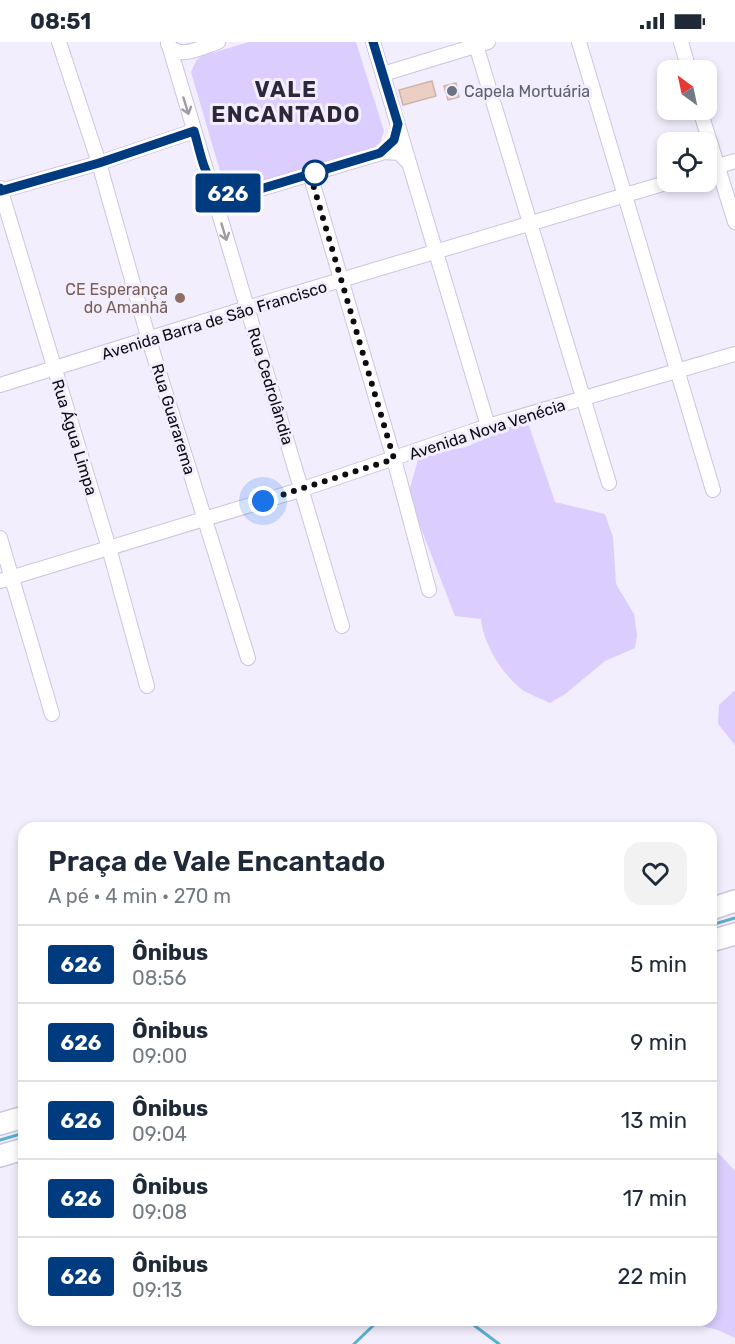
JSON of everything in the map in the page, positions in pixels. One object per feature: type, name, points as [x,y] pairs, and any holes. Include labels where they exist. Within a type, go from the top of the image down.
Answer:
[{"type":"main road","points":[[717,907],[735,901]]},
{"type":"main road","points":[[717,939],[735,934]]},
{"type":"main road","points":[[0,1124],[18,1119]]},
{"type":"main road","points":[[0,1156],[18,1151]]},
{"type":"street","name":"Rua Guararema","points":[[60,42],[99,163],[148,340],[248,658]]},
{"type":"street","points":[[168,42],[177,52],[197,49],[218,42]]},
{"type":"street","name":"Rua Cedrolândia","points":[[168,42],[342,626]]},
{"type":"street","points":[[373,42],[488,426]]},
{"type":"street","points":[[579,42],[713,490]]},
{"type":"street","points":[[681,42],[686,60]]},
{"type":"street","points":[[382,74],[480,43],[530,224],[609,483]]},
{"type":"street","points":[[179,80],[182,61],[197,49]]},
{"type":"street","points":[[374,155],[391,145],[398,124]]},
{"type":"street","points":[[0,190],[99,163],[194,131]]},
{"type":"street","points":[[207,176],[220,190],[240,195],[389,151],[399,153],[411,167]]},
{"type":"street","points":[[717,166],[735,161]]},
{"type":"street","points":[[310,174],[394,459],[429,590]]},
{"type":"street","points":[[717,180],[735,222]]},
{"type":"street","name":"Avenida Barra de São Francisco","points":[[0,385],[247,308],[657,186]]},
{"type":"street","name":"Rua Água Limpa","points":[[0,190],[109,548],[147,686]]},
{"type":"street","name":"Avenida Nova Venécia","points":[[6,579],[303,489],[488,426],[735,354]]},
{"type":"street","points":[[0,538],[6,579],[52,714]]},
{"type":"shaded area","points":[[249,42],[356,42],[384,131],[380,143],[239,188],[229,186],[222,178],[191,72],[196,61],[202,56]]},
{"type":"shaded area","points":[[527,420],[555,502],[605,514],[613,537],[616,584],[634,614],[637,635],[635,648],[605,661],[565,694],[550,703],[523,690],[506,674],[489,647],[481,619],[455,616],[408,495],[419,456],[466,447]]},
{"type":"shaded area","points":[[735,690],[735,745],[718,724],[719,705]]},
{"type":"shaded area","points":[[717,1152],[735,1171],[735,1338],[702,1326],[717,1326]]},
{"type":"building","points":[[432,81],[436,96],[403,105],[399,90]]},
{"type":"building","name":"Capela Mortuária","points":[[456,83],[459,97],[448,100],[444,86]]},
{"type":"waterway","points":[[717,923],[735,918]]},
{"type":"waterway","points":[[0,1140],[18,1135]]},
{"type":"waterway","points":[[354,1344],[373,1326]]},
{"type":"waterway","points":[[475,1326],[499,1344]]},
{"type":"bus line","name":"626","points":[[0,188],[1,191],[99,163],[194,131],[207,176],[220,190],[233,195],[240,195],[380,153],[391,145],[398,130],[398,124],[373,42]]},
{"type":"place","name":"Capela Mortuária","points":[[452,91]]},
{"type":"place","name":"CE Esperança do Amanhã","points":[[180,298]]},
{"type":"district","name":"VALE ENCANTADO","points":[[286,102]]},
{"type":"route","points":[[263,501],[394,459],[310,174],[315,173]]}]
